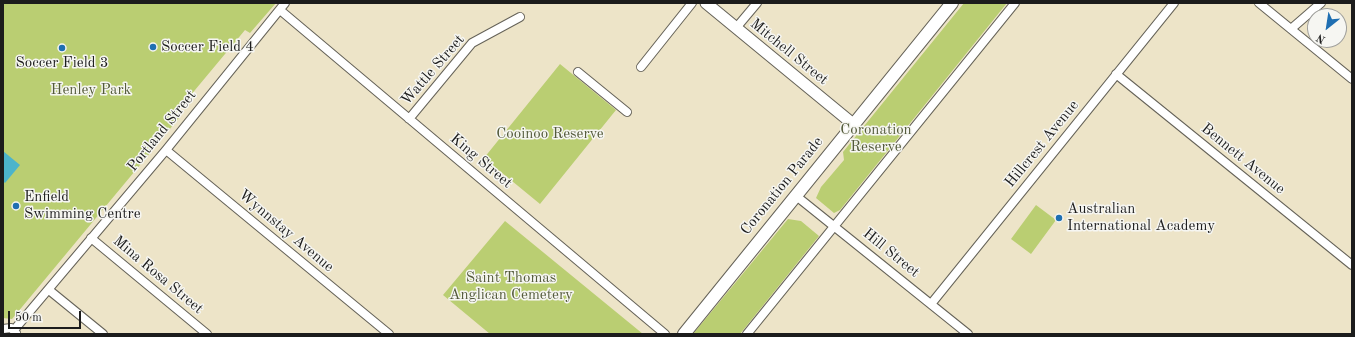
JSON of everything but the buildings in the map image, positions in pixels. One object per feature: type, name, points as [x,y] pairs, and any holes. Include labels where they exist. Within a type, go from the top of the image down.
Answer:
[{"type":"main road","name":"Coronation Parade","points":[[684,334],[952,3]]},
{"type":"street","name":"Portland Street","points":[[15,332],[91,238],[166,150],[285,3]]},
{"type":"street","points":[[641,67],[692,3]]},
{"type":"street","name":"Mitchell Street","points":[[706,3],[853,124]]},
{"type":"street","points":[[736,28],[757,3]]},
{"type":"street","points":[[747,334],[1015,3]]},
{"type":"street","name":"Hillcrest Avenue","points":[[931,304],[1174,3]]},
{"type":"street","points":[[1259,3],[1352,79]]},
{"type":"street","points":[[1291,29],[1320,3]]},
{"type":"street","name":"King Street","points":[[280,10],[665,334]]},
{"type":"street","name":"Wattle Street","points":[[409,119],[472,43],[520,16]]},
{"type":"street","points":[[578,72],[627,112]]},
{"type":"street","name":"Bennett Avenue","points":[[1116,74],[1352,265]]},
{"type":"street","name":"Wynnstay Avenue","points":[[166,150],[389,334]]},
{"type":"street","name":"Hill Street","points":[[795,195],[968,334]]},
{"type":"street","name":"Mina Rosa Street","points":[[91,238],[207,334]]},
{"type":"street","points":[[49,290],[103,334]]},
{"type":"street","points":[[3,329],[9,328],[15,332]]},
{"type":"green space","name":"Henley Park","points":[[3,3],[276,3],[250,33],[245,30],[175,114],[179,118],[12,319],[3,318]]},
{"type":"green space","name":"Coronation Reserve","points":[[964,3],[1007,3],[840,210],[834,213],[816,198],[821,187],[844,160],[843,152]]},
{"type":"green space","name":"Cooinoo Reserve","points":[[560,64],[616,110],[540,204],[484,158]]},
{"type":"green space","points":[[1036,205],[1056,220],[1031,254],[1011,239]]},
{"type":"green space","points":[[788,219],[801,221],[819,236],[740,334],[693,334]]},
{"type":"green space","name":"Saint Thomas Anglican Cemetery","points":[[505,221],[643,334],[490,334],[443,295]]},
{"type":"water","points":[[3,151],[20,165],[5,183],[3,181]]},
{"type":"place","name":"Soccer Field 4","points":[[153,47]]},
{"type":"place","name":"Soccer Field 3","points":[[62,48]]},
{"type":"place","name":"Enfield Swimming Centre","points":[[16,206]]},
{"type":"place","name":"Australian International Academy","points":[[1059,218]]}]
